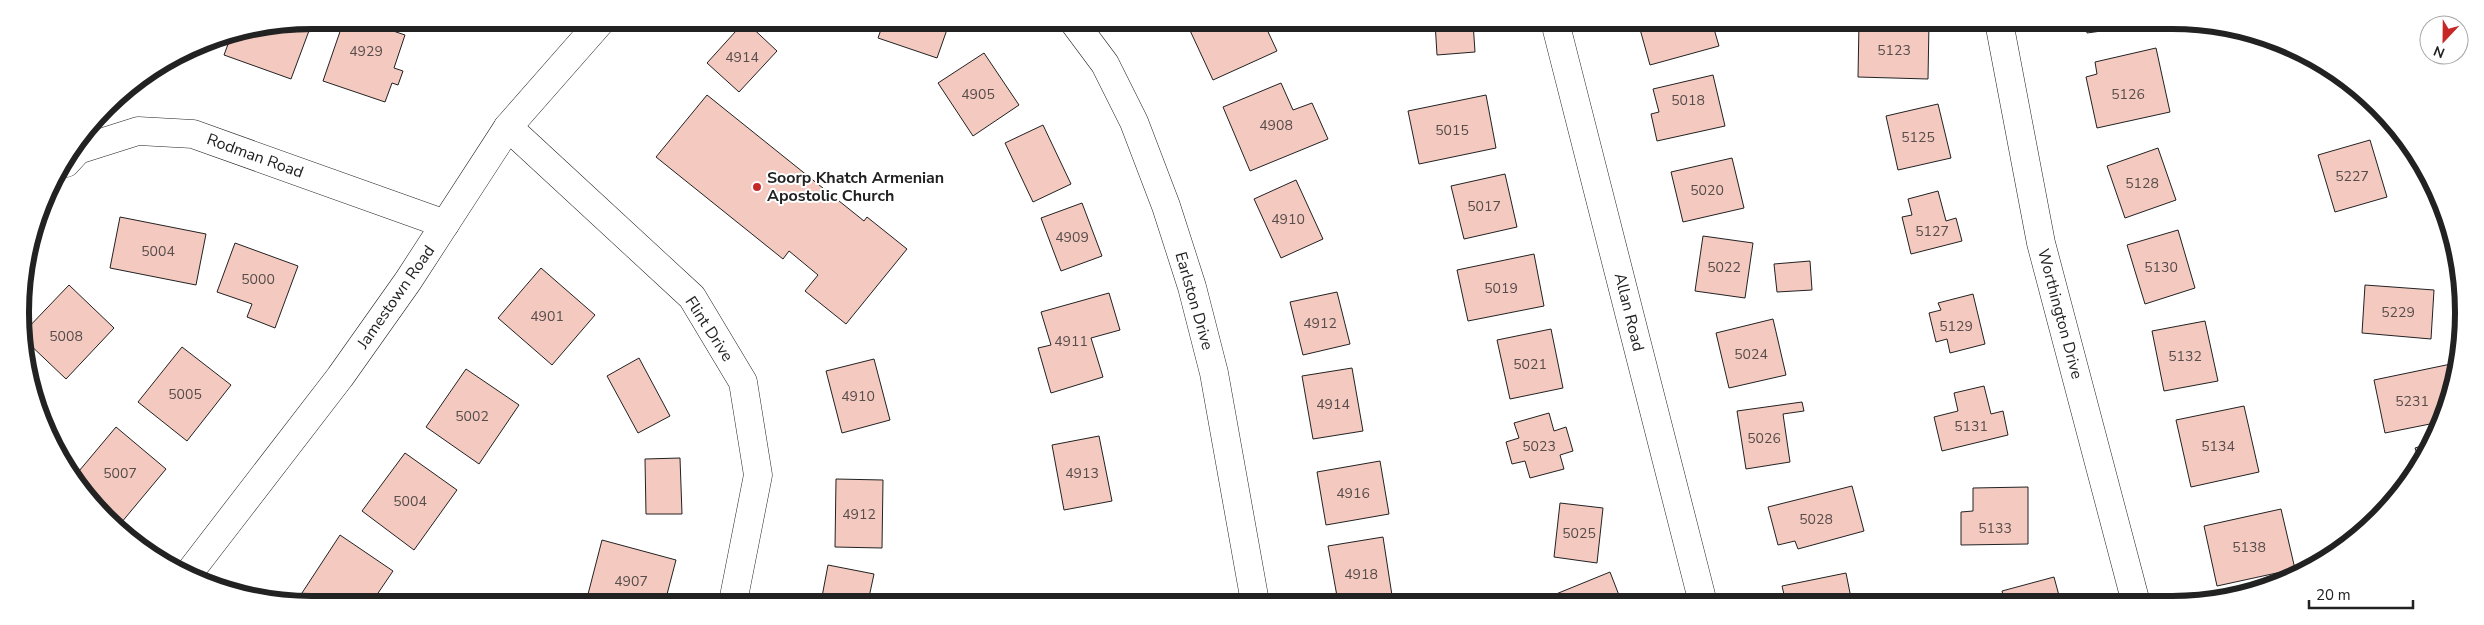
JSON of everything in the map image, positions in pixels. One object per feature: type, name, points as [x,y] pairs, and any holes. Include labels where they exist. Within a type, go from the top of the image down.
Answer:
[{"type":"street","name":"Jamestown Road","points":[[192,570],[340,377],[408,281],[508,127],[594,29]]},
{"type":"street","name":"Earlston Drive","points":[[1079,29],[1105,64],[1134,122],[1166,206],[1183,260],[1214,373],[1254,596]]},
{"type":"street","name":"Allan Road","points":[[1557,29],[1701,596]]},
{"type":"street","name":"Worthington Drive","points":[[2000,29],[2041,243],[2134,596]]},
{"type":"street","name":"Flint Drive","points":[[508,127],[692,297],[743,382],[758,475],[734,596]]},
{"type":"street","name":"Rodman Road","points":[[81,149],[138,131],[193,134],[445,224]]},
{"type":"building","points":[[310,29],[291,79],[224,55],[229,41],[239,38],[275,31]]},
{"type":"building","points":[[341,29],[387,29],[405,35],[394,68],[403,71],[398,85],[392,83],[385,102],[323,81]]},
{"type":"building","points":[[738,29],[754,29],[777,51],[739,92],[707,63]]},
{"type":"building","points":[[881,29],[947,29],[937,58],[878,38]]},
{"type":"building","points":[[1189,29],[1267,29],[1277,51],[1213,80]]},
{"type":"building","points":[[1435,29],[1473,29],[1475,52],[1437,55]]},
{"type":"building","points":[[1640,29],[1714,29],[1719,46],[1650,65]]},
{"type":"building","points":[[1859,29],[1929,29],[1928,79],[1858,77]]},
{"type":"building","points":[[2086,29],[2116,29],[2087,33]]},
{"type":"building","points":[[2156,48],[2170,112],[2097,128],[2086,77],[2097,74],[2095,62]]},
{"type":"building","points":[[984,53],[1019,105],[973,136],[938,83]]},
{"type":"building","points":[[1713,75],[1725,126],[1657,141],[1651,114],[1659,112],[1653,89]]},
{"type":"building","points":[[1281,83],[1293,110],[1312,103],[1328,139],[1250,171],[1223,107]]},
{"type":"building","name":"Soorp Khatch Armenian Apostolic Church","points":[[707,95],[864,221],[867,217],[907,249],[846,324],[805,291],[818,275],[789,251],[783,259],[656,157]]},
{"type":"building","points":[[1486,95],[1496,148],[1419,164],[1408,111]]},
{"type":"building","points":[[1938,104],[1951,158],[1898,170],[1886,116]]},
{"type":"building","points":[[1043,125],[1071,184],[1033,202],[1005,143]]},
{"type":"building","points":[[2370,140],[2387,197],[2335,212],[2318,155]]},
{"type":"building","points":[[2158,148],[2176,200],[2125,218],[2107,166]]},
{"type":"building","points":[[1732,158],[1744,208],[1683,222],[1671,172]]},
{"type":"building","points":[[1505,174],[1517,227],[1464,239],[1451,186]]},
{"type":"building","points":[[1296,180],[1323,239],[1281,258],[1254,199]]},
{"type":"building","points":[[1938,191],[1946,221],[1956,218],[1962,241],[1911,254],[1902,217],[1912,215],[1908,199]]},
{"type":"building","points":[[1082,203],[1102,256],[1061,271],[1041,218]]},
{"type":"building","points":[[120,217],[206,234],[196,285],[110,268]]},
{"type":"building","points":[[2178,230],[2195,288],[2145,304],[2127,245]]},
{"type":"building","points":[[1703,236],[1753,243],[1745,298],[1695,291]]},
{"type":"building","points":[[235,243],[298,266],[275,328],[247,317],[252,304],[217,292]]},
{"type":"building","points":[[1534,254],[1544,306],[1468,321],[1457,270]]},
{"type":"building","points":[[1810,261],[1812,290],[1777,292],[1774,264]]},
{"type":"building","points":[[541,268],[595,315],[552,365],[498,318]]},
{"type":"building","points":[[69,285],[114,328],[66,379],[30,345],[29,327]]},
{"type":"building","points":[[2365,285],[2434,290],[2431,339],[2362,333]]},
{"type":"building","points":[[1337,292],[1350,344],[1303,355],[1290,302]]},
{"type":"building","points":[[1109,293],[1120,330],[1091,338],[1103,377],[1051,393],[1038,348],[1051,345],[1041,312]]},
{"type":"building","points":[[1973,294],[1985,344],[1950,353],[1947,339],[1936,342],[1929,313],[1941,310],[1938,303]]},
{"type":"building","points":[[1773,319],[1786,375],[1729,388],[1716,333]]},
{"type":"building","points":[[2205,321],[2218,381],[2164,391],[2152,331]]},
{"type":"building","points":[[1551,329],[1563,388],[1510,399],[1497,340]]},
{"type":"building","points":[[182,347],[231,385],[187,441],[138,402]]},
{"type":"building","points":[[639,358],[670,416],[638,433],[607,376]]},
{"type":"building","points":[[874,359],[890,420],[842,433],[826,371]]},
{"type":"building","points":[[2451,364],[2446,386],[2433,423],[2385,433],[2374,380]]},
{"type":"building","points":[[1352,368],[1363,431],[1313,439],[1302,376]]},
{"type":"building","points":[[466,369],[519,405],[479,464],[426,427]]},
{"type":"building","points":[[1984,386],[1991,414],[2003,411],[2008,435],[1942,451],[1934,417],[1958,411],[1954,393]]},
{"type":"building","points":[[1802,402],[1804,411],[1783,414],[1790,462],[1746,469],[1737,411]]},
{"type":"building","points":[[2244,406],[2259,472],[2191,487],[2176,420]]},
{"type":"building","points":[[1549,413],[1554,431],[1566,427],[1573,451],[1560,455],[1564,469],[1530,478],[1525,461],[1512,464],[1506,442],[1519,438],[1514,423]]},
{"type":"building","points":[[116,427],[166,469],[121,522],[99,500],[78,472]]},
{"type":"building","points":[[1099,436],[1112,501],[1064,510],[1052,445]]},
{"type":"building","points":[[2422,446],[2417,454],[2415,448]]},
{"type":"building","points":[[405,453],[457,490],[414,550],[362,511]]},
{"type":"building","points":[[680,458],[682,514],[646,514],[645,459]]},
{"type":"building","points":[[1380,461],[1389,514],[1326,525],[1317,472]]},
{"type":"building","points":[[836,479],[883,480],[882,548],[835,547]]},
{"type":"building","points":[[1852,486],[1864,531],[1798,549],[1795,541],[1778,545],[1768,507]]},
{"type":"building","points":[[2028,487],[2028,544],[1961,545],[1961,512],[1973,511],[1973,488]]},
{"type":"building","points":[[1560,503],[1603,508],[1597,563],[1554,557]]},
{"type":"building","points":[[2281,509],[2295,568],[2217,586],[2204,526]]},
{"type":"building","points":[[340,535],[393,571],[376,596],[300,596]]},
{"type":"building","points":[[1383,537],[1392,596],[1337,596],[1328,546]]},
{"type":"building","points":[[602,540],[676,560],[667,596],[588,596]]},
{"type":"building","points":[[828,565],[874,574],[869,596],[822,596]]},
{"type":"building","points":[[1610,572],[1619,596],[1551,596]]},
{"type":"building","points":[[1846,573],[1851,596],[1784,596],[1782,586]]},
{"type":"building","points":[[2054,577],[2059,596],[2003,596],[2002,591]]},
{"type":"place","name":"Soorp Khatch Armenian Apostolic Church","points":[[757,187]]}]
